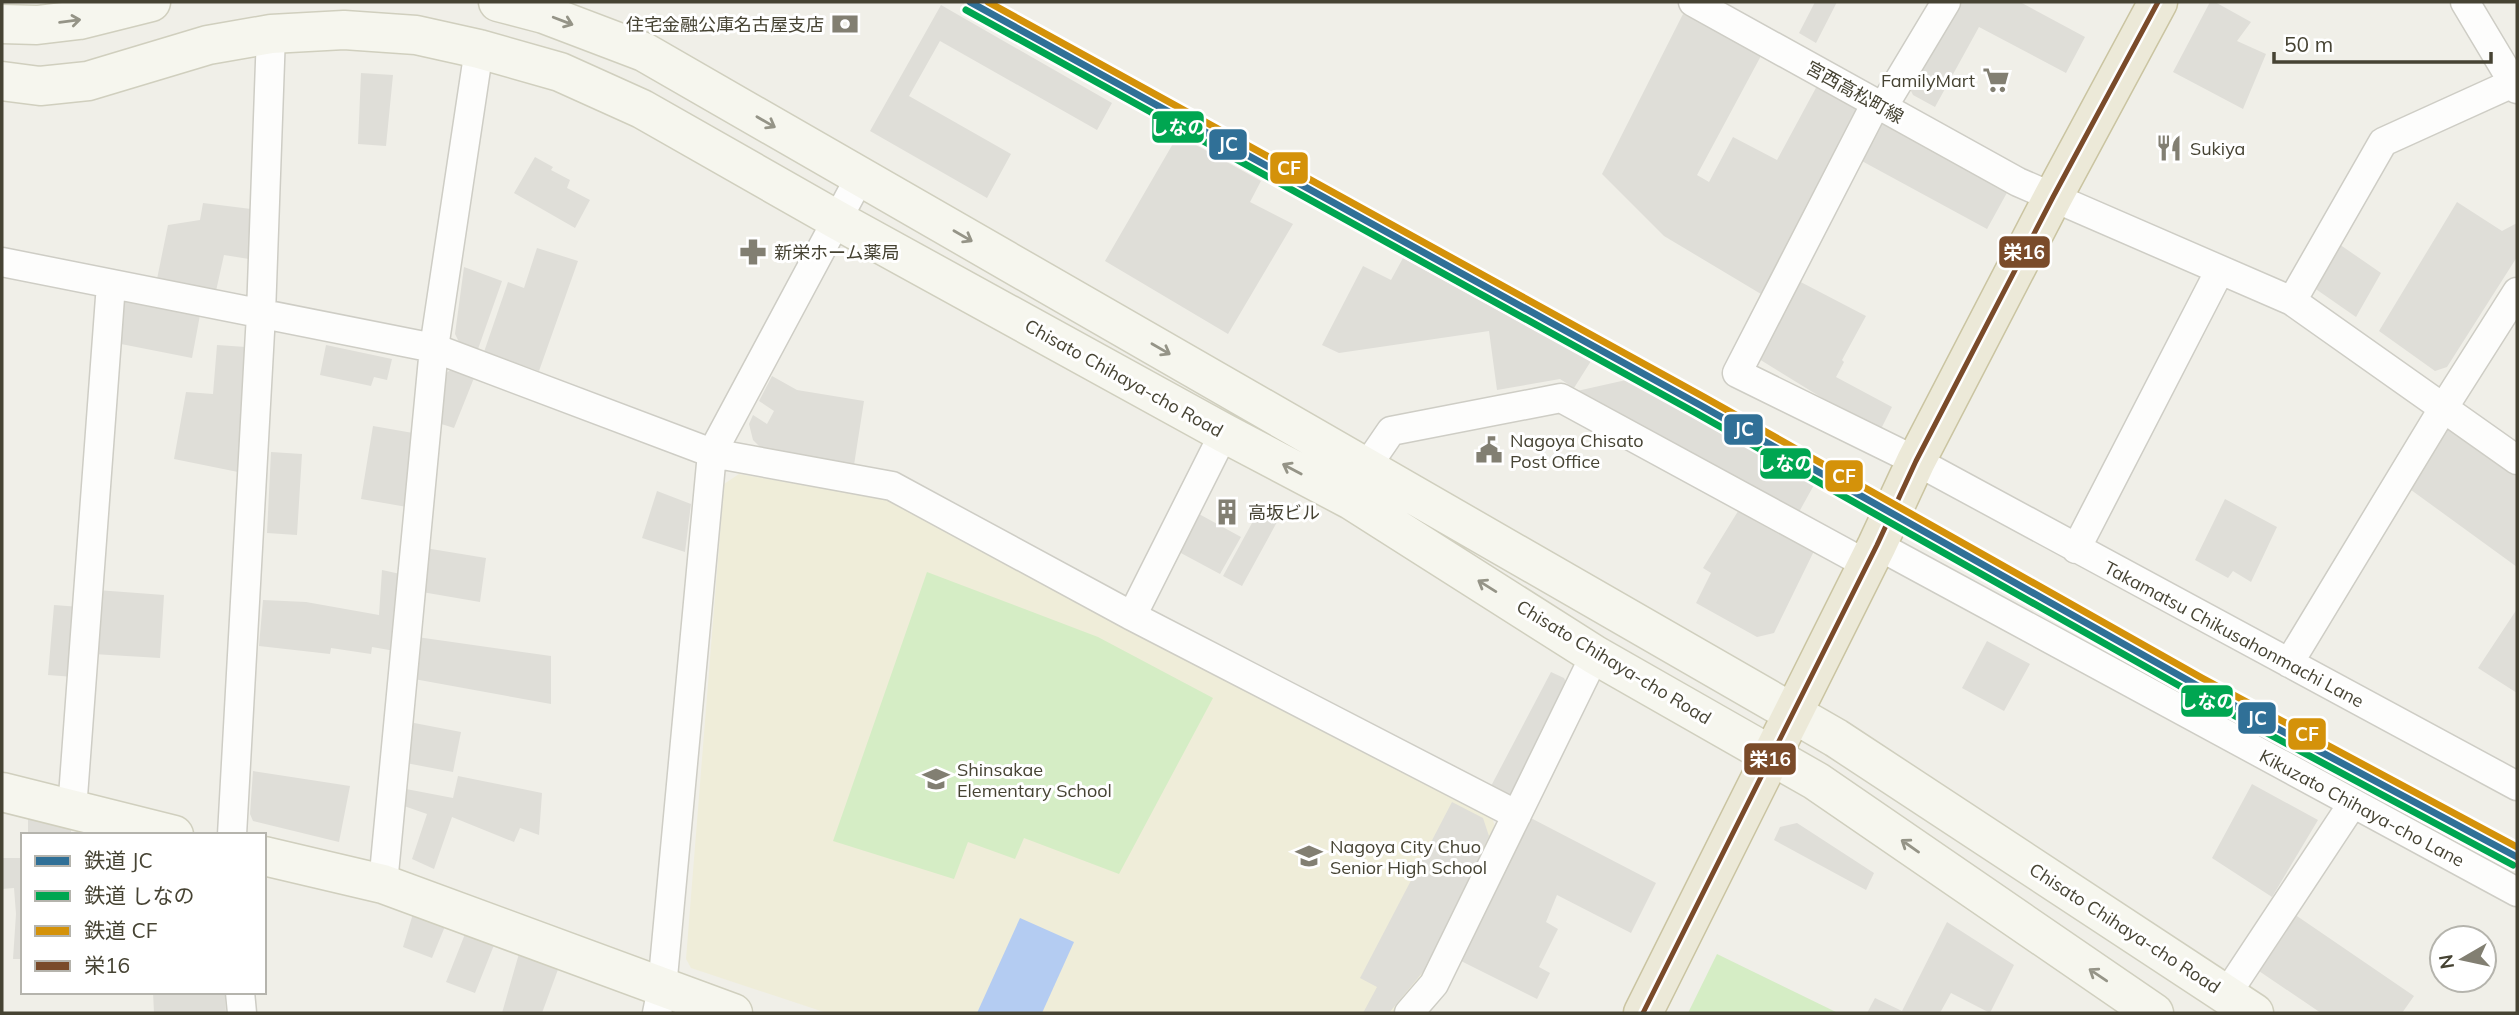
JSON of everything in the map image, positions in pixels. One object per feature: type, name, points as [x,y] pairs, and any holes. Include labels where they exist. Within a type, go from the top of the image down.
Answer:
[{"type":"highway","points":[[1643,1013],[1794,713],[1916,461],[2158,2]]},
{"type":"street","points":[[2,24],[37,25],[79,20],[151,2]]},
{"type":"street","name":"Chisato Chihaya-cho Road","points":[[498,2],[544,14],[644,52],[1367,466],[1836,738],[2240,1004]]},
{"type":"street","name":"宮西高松町線","points":[[1693,2],[2018,182],[2292,301],[2517,460]]},
{"type":"street","points":[[1879,105],[1946,2]]},
{"type":"street","points":[[2292,301],[2384,142],[2515,86],[2465,2]]},
{"type":"street","name":"Chisato Chihaya-cho Road","points":[[2,81],[40,86],[88,81],[208,45],[271,34],[344,30],[416,35],[479,49],[560,72],[642,109],[837,220],[1351,500],[1595,655],[1816,781],[2154,1013]]},
{"type":"street","points":[[232,833],[261,314],[271,34]]},
{"type":"street","points":[[383,884],[434,348],[479,49]]},
{"type":"street","name":"Takamatsu Chikusahonmachi Lane","points":[[1879,105],[1737,373],[1916,461],[2517,786]]},
{"type":"street","points":[[659,1001],[712,453],[860,177]]},
{"type":"street","points":[[2,262],[434,348],[712,453],[892,486],[1132,616],[1517,815]]},
{"type":"street","points":[[2076,549],[2220,270]]},
{"type":"street","points":[[72,810],[111,284]]},
{"type":"street","points":[[2288,663],[2517,292]]},
{"type":"street","name":"Kikuzato Chihaya-cho Lane","points":[[1367,466],[1391,431],[1561,398],[1871,555],[1912,565],[2517,892]]},
{"type":"street","points":[[1132,616],[1224,433]]},
{"type":"street","points":[[1409,1013],[1434,984],[1595,655]]},
{"type":"street","points":[[2,793],[166,833]]},
{"type":"street","points":[[2240,1004],[2353,803]]},
{"type":"street","points":[[266,856],[383,884],[659,1001],[733,1013]]},
{"type":"street","points":[[240,994],[242,1013]]},
{"type":"shaded area","points":[[1815,2],[1837,2],[1816,43],[1799,33]]},
{"type":"shaded area","points":[[1956,2],[2020,2],[2085,37],[2066,73],[1979,27],[1935,107],[1913,95],[1909,87]]},
{"type":"shaded area","points":[[2210,2],[2215,2],[2251,22],[2237,41],[2266,54],[2243,109],[2173,72]]},
{"type":"shaded area","points":[[941,5],[1112,103],[1097,130],[940,41],[909,96],[1011,154],[987,198],[870,131]]},
{"type":"shaded area","points":[[1683,14],[1762,54],[1697,175],[1709,182],[1733,137],[1777,160],[1818,84],[1860,105],[1766,297],[1664,236],[1602,174]]},
{"type":"shaded area","points":[[361,73],[393,75],[386,146],[358,144]]},
{"type":"shaded area","points":[[1895,122],[2009,189],[1987,229],[1860,160],[1880,125]]},
{"type":"shaded area","points":[[1178,135],[1261,181],[1250,202],[1293,224],[1228,334],[1105,261]]},
{"type":"shaded area","points":[[535,157],[570,180],[567,188],[590,200],[575,228],[514,193]]},
{"type":"shaded area","points":[[2457,202],[2502,231],[2517,223],[2517,257],[2447,367],[2435,371],[2379,331]]},
{"type":"shaded area","points":[[203,203],[251,209],[249,259],[224,255],[216,291],[157,279],[168,225],[200,220]]},
{"type":"shaded area","points":[[2336,242],[2381,273],[2356,317],[2310,285]]},
{"type":"shaded area","points":[[537,248],[578,261],[539,371],[484,352],[508,282],[524,288]]},
{"type":"shaded area","points":[[1403,258],[1591,361],[1574,388],[1560,379],[1497,390],[1489,331],[1339,353],[1322,345],[1363,266],[1391,280]]},
{"type":"shaded area","points":[[464,267],[502,281],[478,349],[460,344],[455,334]]},
{"type":"shaded area","points":[[1793,278],[1866,316],[1842,360],[1844,362],[1836,377],[1892,407],[1879,433],[1759,359]]},
{"type":"shaded area","points":[[124,300],[200,315],[192,358],[116,343],[118,309]]},
{"type":"shaded area","points":[[217,345],[246,347],[238,472],[174,459],[186,392],[213,394]]},
{"type":"shaded area","points":[[326,345],[392,359],[387,380],[374,377],[371,386],[320,375]]},
{"type":"shaded area","points":[[453,368],[474,378],[454,428],[435,422],[437,380]]},
{"type":"shaded area","points":[[772,376],[797,390],[864,401],[854,465],[761,448],[753,440],[749,424],[753,415],[767,424],[774,411],[759,401]]},
{"type":"shaded area","points":[[1626,380],[1814,485],[1799,512],[1577,391]]},
{"type":"shaded area","points":[[373,426],[413,433],[407,507],[361,499]]},
{"type":"shaded area","points":[[2453,427],[2517,473],[2517,567],[2407,487],[2442,431]]},
{"type":"shaded area","points":[[271,452],[302,454],[297,535],[267,533]]},
{"type":"shaded area","name":"Shinsakae Elementary School","points":[[739,474],[887,499],[1491,814],[1497,833],[1432,970],[1395,1013],[827,1013],[691,968],[686,959],[724,484]]},
{"type":"shaded area","points":[[657,491],[691,504],[685,552],[642,538]]},
{"type":"shaded area","points":[[2225,499],[2277,527],[2251,582],[2233,571],[2228,578],[2195,560]]},
{"type":"shaded area","points":[[1740,508],[1815,549],[1774,633],[1757,637],[1696,603],[1711,573],[1703,568]]},
{"type":"shaded area","points":[[1258,512],[1277,522],[1242,586],[1223,576]]},
{"type":"shaded area","points":[[1199,514],[1241,537],[1220,574],[1179,552]]},
{"type":"shaded area","points":[[425,548],[486,558],[480,602],[422,592]]},
{"type":"shaded area","points":[[382,570],[405,575],[395,651],[372,647],[371,654],[331,648],[330,654],[259,646],[263,600],[306,602],[379,615]]},
{"type":"shaded area","points":[[97,590],[164,595],[160,658],[93,654]]},
{"type":"shaded area","points":[[54,605],[80,607],[74,677],[48,675]]},
{"type":"shaded area","points":[[2517,609],[2517,693],[2478,668]]},
{"type":"shaded area","points":[[417,637],[551,656],[551,704],[414,679]]},
{"type":"shaded area","points":[[1987,641],[2030,664],[2004,711],[1962,688]]},
{"type":"shaded area","points":[[1551,672],[1564,678],[1569,689],[1516,793],[1502,795],[1490,788]]},
{"type":"shaded area","points":[[409,722],[461,732],[453,772],[406,763]]},
{"type":"shaded area","points":[[253,771],[350,786],[339,842],[253,821],[250,814]]},
{"type":"shaded area","points":[[458,776],[542,793],[539,835],[520,828],[514,842],[452,817],[434,869],[412,859],[427,814],[404,806],[406,789],[453,798]]},
{"type":"shaded area","points":[[2252,784],[2318,820],[2272,897],[2212,858]]},
{"type":"shaded area","points":[[1452,802],[1483,818],[1489,836],[1427,967],[1389,1013],[1363,1013],[1377,987],[1360,978]]},
{"type":"shaded area","points":[[28,815],[71,825],[71,833],[28,833]]},
{"type":"shaded area","points":[[1525,815],[1656,883],[1631,933],[1557,895],[1546,922],[1558,929],[1539,967],[1550,973],[1537,999],[1455,958]]},
{"type":"shaded area","points":[[1797,823],[1874,873],[1866,890],[1774,840],[1780,827]]},
{"type":"shaded area","points":[[2,858],[21,858],[21,959],[13,959],[16,914],[14,888],[2,889]]},
{"type":"shaded area","points":[[415,907],[448,919],[432,958],[403,947]]},
{"type":"shaded area","points":[[2294,914],[2414,996],[2402,1013],[2321,1013],[2256,969]]},
{"type":"shaded area","points":[[1947,922],[2014,965],[1990,1013],[1951,993],[1940,1013],[1867,1013],[1875,998],[1902,1011]]},
{"type":"shaded area","points":[[467,929],[496,940],[475,993],[446,982]]},
{"type":"shaded area","points":[[520,950],[560,964],[542,1013],[502,1013]]},
{"type":"shaded area","points":[[153,994],[225,994],[226,1013],[154,1013]]},
{"type":"green space","points":[[927,572],[1098,637],[1213,698],[1119,874],[1024,838],[1015,859],[968,842],[954,879],[833,841]]},
{"type":"green space","points":[[1717,954],[1838,1013],[1688,1013]]},
{"type":"water","points":[[1020,918],[1074,942],[1042,1013],[977,1013]]},
{"type":"rail line","name":"JC","points":[[970,2],[1700,405],[2198,686],[2517,857]]},
{"type":"rail line","name":"CF","points":[[988,2],[1704,397],[2202,678],[2517,847]]},
{"type":"rail line","name":"しなの","points":[[966,10],[1696,413],[2194,694],[2513,865]]},
{"type":"transit line","name":"栄16","points":[[1643,1013],[1877,545],[1916,461],[2158,2]]},
{"type":"place","name":"住宅金融公庫名古屋支店","points":[[845,24]]},
{"type":"place","name":"FamilyMart","points":[[1996,80]]},
{"type":"place","name":"Sukiya","points":[[2169,148]]},
{"type":"place","name":"新栄ホーム薬局","points":[[753,252]]},
{"type":"place","name":"Nagoya Chisato Post Office","points":[[1489,450]]},
{"type":"place","name":"高坂ビル","points":[[1227,512]]},
{"type":"place","name":"Shinsakae Elementary School","points":[[936,779]]},
{"type":"place","name":"Nagoya City Chuo Senior High School","points":[[1309,856]]}]
